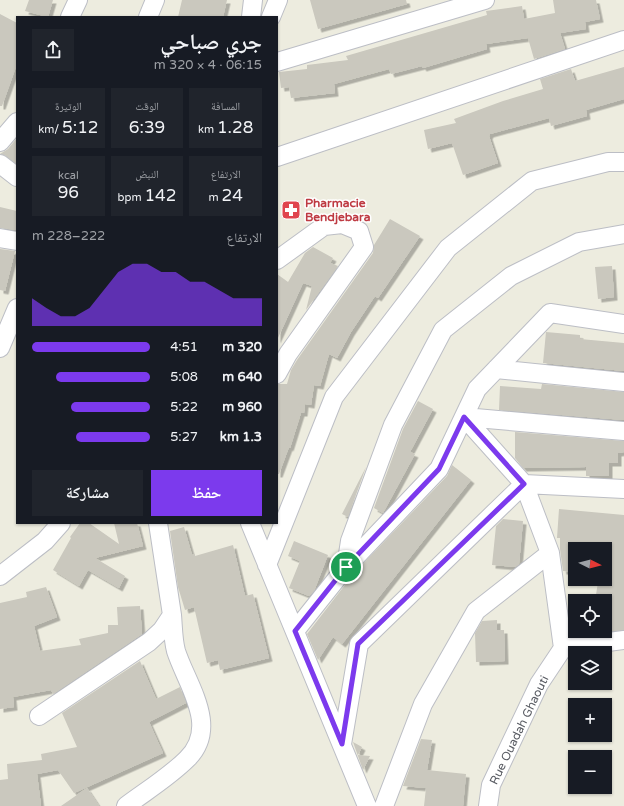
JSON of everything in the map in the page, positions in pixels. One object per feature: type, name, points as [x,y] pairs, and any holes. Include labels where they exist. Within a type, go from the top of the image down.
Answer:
[{"type":"street","points":[[70,16],[78,0]]},
{"type":"street","points":[[148,16],[155,0]]},
{"type":"street","points":[[252,16],[253,0]]},
{"type":"street","points":[[271,16],[278,0]]},
{"type":"street","points":[[278,62],[485,0]]},
{"type":"street","points":[[278,157],[624,40]]},
{"type":"street","points":[[0,142],[16,123]]},
{"type":"street","points":[[267,565],[334,397],[448,248],[532,181],[608,162],[624,162]]},
{"type":"street","points":[[0,164],[16,176]]},
{"type":"street","points":[[278,259],[324,226],[330,225],[342,224],[359,231],[364,247],[292,348],[278,372]]},
{"type":"street","points":[[346,567],[350,541],[393,425],[443,330],[511,276],[579,242],[624,234]]},
{"type":"street","points":[[0,238],[16,241]]},
{"type":"street","points":[[1,345],[16,310]]},
{"type":"street","points":[[295,631],[346,567],[439,469],[477,389],[550,313],[624,324]]},
{"type":"street","points":[[496,369],[624,382]]},
{"type":"street","points":[[464,417],[624,431]]},
{"type":"street","points":[[464,417],[524,484],[550,553],[563,648],[624,640]]},
{"type":"street","points":[[342,744],[358,644],[524,484],[624,490]]},
{"type":"street","points":[[0,576],[45,541],[60,524]]},
{"type":"street","points":[[126,806],[188,759],[196,747],[201,733],[202,718],[198,703],[176,649],[158,524]]},
{"type":"street","points":[[250,524],[367,806]]},
{"type":"street","points":[[384,806],[423,704],[476,611],[550,553]]},
{"type":"street","points":[[39,716],[150,642],[162,630],[172,615]]},
{"type":"street","name":"Rue Ouadah Ghaouti","points":[[488,806],[491,785],[539,684],[563,648]]},
{"type":"building","points":[[29,0],[53,0],[48,16],[25,11]]},
{"type":"building","points":[[182,0],[227,0],[223,16],[178,16]]},
{"type":"building","points":[[310,0],[406,0],[407,4],[318,29]]},
{"type":"building","points":[[553,0],[596,0],[600,19],[585,22],[586,29],[560,33],[565,49],[534,59],[528,38],[486,44],[487,49],[423,68],[422,66],[391,74],[389,69],[334,84],[335,93],[291,98],[289,87],[281,88],[279,72],[307,69],[307,65],[348,60],[346,56],[487,15],[486,11],[522,6],[524,19],[555,13]]},
{"type":"building","points":[[0,14],[16,22],[16,67],[2,106],[0,106]]},
{"type":"building","points":[[624,67],[624,99],[586,110],[587,116],[551,126],[549,118],[490,134],[489,136],[498,163],[463,175],[452,143],[428,149],[424,130],[456,123],[454,119],[503,101],[543,89],[540,79],[571,69],[575,81]]},
{"type":"building","points":[[16,139],[16,163],[6,156],[0,154],[8,149]]},
{"type":"building","points":[[0,207],[16,211],[16,230],[0,228]]},
{"type":"building","points":[[390,219],[420,236],[378,298],[375,296],[351,332],[337,358],[329,354],[320,386],[314,385],[311,405],[305,404],[304,413],[301,413],[290,448],[289,447],[278,474],[278,384],[287,384],[291,370],[297,360],[373,253],[374,245]]},
{"type":"building","points":[[313,247],[333,258],[330,263],[338,266],[306,310],[312,286],[303,283],[278,338],[278,275],[288,282],[305,253]]},
{"type":"building","points":[[0,249],[15,251],[5,291],[0,290]]},
{"type":"building","points":[[612,266],[614,297],[598,299],[595,267]]},
{"type":"building","points":[[546,332],[580,335],[580,339],[624,343],[624,371],[543,363]]},
{"type":"building","points":[[542,384],[624,392],[624,420],[499,410],[500,386],[541,389]]},
{"type":"building","points":[[418,401],[433,409],[410,452],[415,454],[383,513],[374,508],[403,429]]},
{"type":"building","points":[[515,432],[624,441],[624,452],[618,453],[618,463],[609,463],[609,476],[586,476],[586,467],[523,468],[515,458]]},
{"type":"building","points":[[452,465],[471,480],[342,644],[333,637],[318,660],[307,634],[355,572],[447,476]]},
{"type":"building","points":[[366,467],[348,517],[342,514]]},
{"type":"building","points":[[559,509],[624,515],[624,630],[612,631],[612,594],[596,594],[597,586],[612,586],[612,542],[568,542],[568,571],[563,571],[560,538],[557,538]]},
{"type":"building","points":[[503,519],[523,521],[519,564],[515,567],[492,565],[496,526]]},
{"type":"building","points":[[79,524],[90,524],[119,544],[114,524],[137,524],[143,546],[95,558],[125,576],[119,588],[88,570],[79,586],[53,570],[71,538],[70,537]]},
{"type":"building","points":[[184,527],[192,555],[195,554],[195,556],[233,545],[245,596],[253,594],[269,658],[220,670],[218,660],[207,663],[194,607],[185,610],[178,587],[170,531]]},
{"type":"building","points":[[294,541],[328,555],[314,591],[309,596],[289,588],[300,561],[288,556]]},
{"type":"building","points":[[46,587],[57,617],[34,626],[40,651],[81,645],[79,639],[108,633],[108,625],[118,625],[117,607],[140,606],[142,634],[53,694],[51,690],[13,697],[14,707],[0,709],[0,603],[27,597],[26,592]]},
{"type":"building","points":[[497,620],[497,630],[504,630],[505,661],[476,662],[475,633],[482,621]]},
{"type":"building","points":[[140,661],[156,699],[180,687],[186,703],[149,722],[163,753],[74,793],[58,770],[37,774],[41,806],[0,806],[0,780],[8,779],[7,764],[42,760],[41,754],[77,747],[62,713]]},
{"type":"building","points":[[421,739],[432,740],[427,770],[466,774],[463,806],[424,806],[426,788],[403,786]]},
{"type":"building","points":[[353,742],[362,747],[358,755],[370,756],[363,770]]},
{"type":"building","points":[[87,788],[99,806],[61,806]]},
{"type":"place","name":"Pharmacie Bendjebara","points":[[291,210]]},
{"type":"route","points":[[464,417],[524,484],[358,644],[342,744],[295,631],[346,567],[439,469],[464,417]]}]
